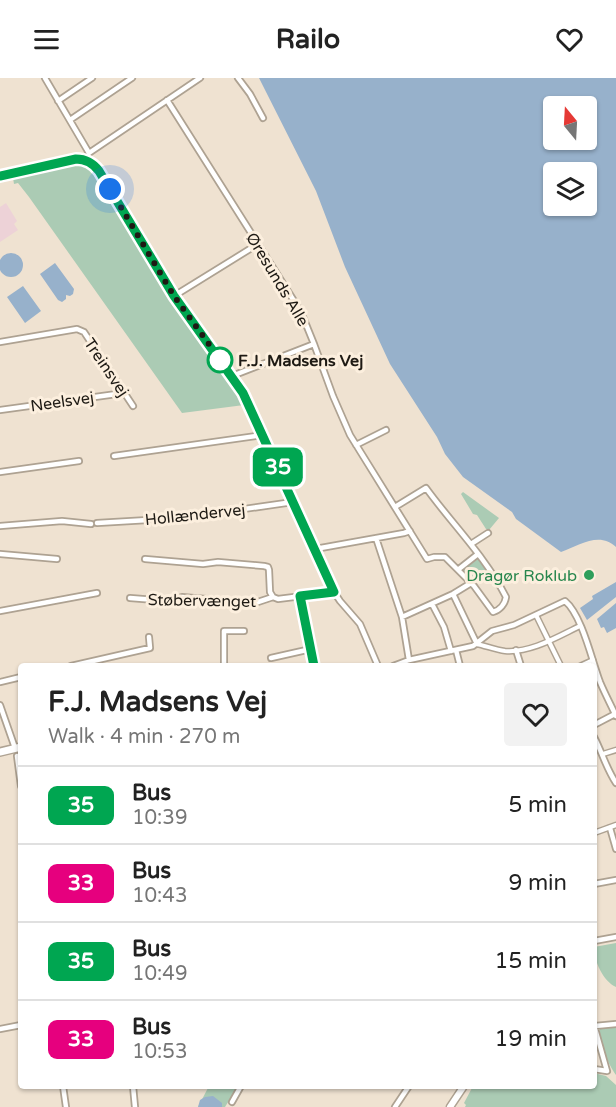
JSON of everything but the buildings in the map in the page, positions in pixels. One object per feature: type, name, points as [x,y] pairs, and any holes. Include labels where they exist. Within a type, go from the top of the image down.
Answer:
[{"type":"main road","points":[[0,752],[18,748]]},
{"type":"street","points":[[45,78],[89,153],[88,161]]},
{"type":"street","points":[[58,101],[92,78]]},
{"type":"street","points":[[70,120],[132,78]]},
{"type":"street","points":[[89,153],[200,78]]},
{"type":"street","points":[[238,78],[250,94],[262,118]]},
{"type":"street","name":"Øresunds Alle","points":[[167,100],[300,312],[344,422],[356,445],[427,559],[445,557],[459,569]]},
{"type":"street","points":[[0,176],[80,159],[88,161],[99,171],[174,296],[243,393],[334,592],[360,624],[377,663]]},
{"type":"street","points":[[174,296],[258,244]]},
{"type":"street","name":"Treinsvej","points":[[0,342],[81,330],[133,406]]},
{"type":"street","points":[[232,376],[314,344]]},
{"type":"street","name":"Neelsvej","points":[[0,410],[124,393]]},
{"type":"street","points":[[356,445],[386,430]]},
{"type":"street","points":[[114,456],[263,435]]},
{"type":"street","points":[[0,472],[79,461]]},
{"type":"street","points":[[395,507],[426,488],[455,527],[471,544],[497,579],[506,597],[504,605],[497,611],[493,612],[459,569],[478,554]]},
{"type":"street","name":"Hollændervej","points":[[0,526],[62,521],[94,523],[182,518],[293,502]]},
{"type":"street","points":[[315,549],[410,531]]},
{"type":"street","points":[[471,544],[488,534]]},
{"type":"street","points":[[376,538],[402,617],[410,660]]},
{"type":"street","points":[[0,554],[57,558]]},
{"type":"street","points":[[145,560],[203,564],[218,562],[268,567],[270,592],[273,597]]},
{"type":"street","points":[[402,617],[453,594],[471,583]]},
{"type":"street","name":"Støbervænget","points":[[130,598],[168,601],[182,597],[255,603],[273,597],[278,599],[334,592]]},
{"type":"street","points":[[0,611],[97,593]]},
{"type":"street","points":[[453,594],[477,644],[504,651],[528,648],[580,626]]},
{"type":"street","points":[[300,596],[313,663]]},
{"type":"street","points":[[405,663],[477,644],[492,631],[536,615],[565,601],[571,606],[594,663]]},
{"type":"street","points":[[432,604],[459,663]]},
{"type":"street","points":[[536,615],[559,663]]},
{"type":"street","points":[[224,663],[224,631],[244,631]]},
{"type":"street","points":[[83,663],[150,648],[149,637]]},
{"type":"street","points":[[271,658],[311,649]]},
{"type":"street","points":[[516,650],[520,663]]},
{"type":"street","points":[[586,663],[593,660]]},
{"type":"street","points":[[597,673],[615,715],[597,724]]},
{"type":"street","points":[[0,682],[18,678]]},
{"type":"street","points":[[0,705],[1,713],[18,748]]},
{"type":"street","points":[[597,743],[616,783]]},
{"type":"street","points":[[603,754],[616,750]]},
{"type":"street","points":[[17,756],[18,764]]},
{"type":"street","points":[[597,833],[616,825]]},
{"type":"street","points":[[610,828],[616,849]]},
{"type":"street","points":[[597,883],[616,880]]},
{"type":"street","points":[[597,940],[616,937]]},
{"type":"street","points":[[597,1025],[616,1024]]},
{"type":"street","points":[[0,1029],[18,1026]]},
{"type":"street","points":[[597,1036],[607,1071],[597,1069]]},
{"type":"street","points":[[63,1089],[66,1107]]},
{"type":"street","points":[[133,1089],[135,1107]]},
{"type":"street","points":[[232,1102],[240,1089]]},
{"type":"street","points":[[395,1107],[407,1089]]},
{"type":"street","points":[[450,1107],[461,1089]]},
{"type":"shaded area","points":[[6,203],[17,221],[14,224],[18,230],[0,242],[0,207]]},
{"type":"green space","points":[[76,162],[89,166],[99,176],[168,291],[244,405],[182,413],[29,197],[18,183],[14,184],[13,178],[16,175]]},
{"type":"green space","points":[[463,492],[499,518],[489,530],[477,515],[473,514],[461,494]]},
{"type":"green space","points":[[478,559],[486,569],[471,579],[463,570]]},
{"type":"green space","points":[[616,943],[616,987],[600,970],[597,961],[597,946]]},
{"type":"green space","points":[[600,1027],[616,1027],[616,1075],[602,1045]]},
{"type":"green space","points":[[597,1074],[606,1076],[616,1085],[616,1107],[465,1107],[464,1103],[471,1089],[597,1089]]},
{"type":"green space","points":[[207,1089],[236,1089],[225,1107],[198,1107]]},
{"type":"water","points":[[259,78],[616,78],[616,547],[610,542],[596,540],[561,552],[516,519],[512,512],[463,477],[445,454],[437,437],[390,364],[345,267],[316,191]]},
{"type":"water","points":[[11,253],[19,257],[23,265],[19,273],[11,277],[3,273],[-1,265],[3,257]]},
{"type":"water","points":[[55,263],[74,289],[73,294],[66,295],[66,299],[62,302],[58,300],[40,274]]},
{"type":"water","points":[[23,286],[41,311],[25,323],[7,297]]},
{"type":"water","points":[[616,582],[616,597],[587,620],[580,608],[593,599],[592,596]]},
{"type":"water","points":[[616,603],[616,628],[607,633],[604,627],[601,628],[597,619]]},
{"type":"water","points":[[213,1096],[222,1103],[222,1107],[198,1107],[200,1100]]},
{"type":"bus line","name":"35","points":[[0,176],[76,159],[88,161],[93,165],[99,171],[174,296],[238,385],[334,592],[300,596],[313,663]]},
{"type":"place","name":"F.J. Madsens Vej","points":[[220,360]]},
{"type":"place","name":"Dragør Roklub","points":[[589,575]]},
{"type":"route","points":[[110,189],[174,296],[222,362],[220,360]]}]
